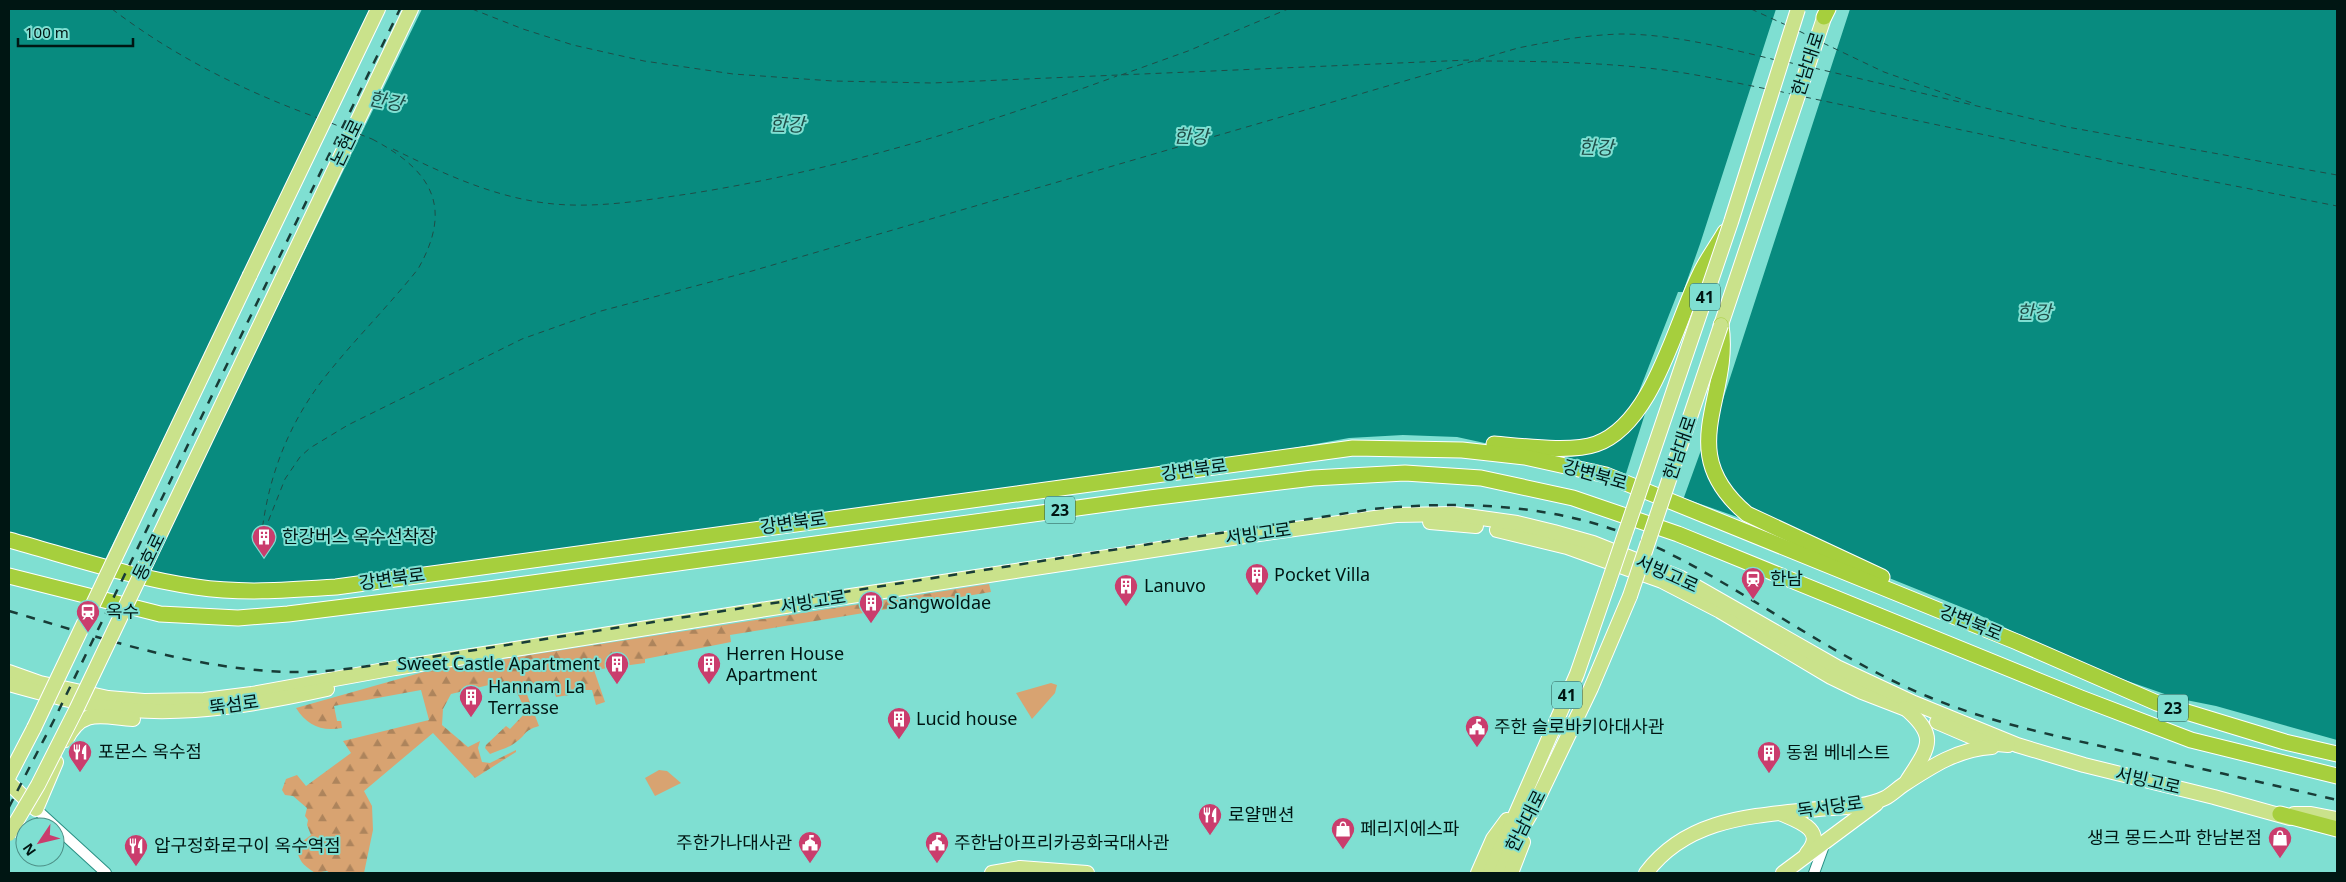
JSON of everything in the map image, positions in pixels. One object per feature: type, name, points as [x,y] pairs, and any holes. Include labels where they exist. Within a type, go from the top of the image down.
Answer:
[{"type":"highway","points":[[1353,448],[1460,442],[1565,448],[1594,445],[1616,435],[1634,416],[1649,390],[1677,333],[1700,274],[1731,222]]},
{"type":"highway","points":[[1721,325],[1724,343],[1708,426],[1708,450],[1711,466],[1719,483],[1736,505],[1762,522],[1866,569],[2017,642]]},
{"type":"highway","name":"강변북로","points":[[9,540],[158,580],[198,588],[272,590],[336,587],[1353,448],[1462,450],[1525,458],[1606,475],[2017,642],[2157,703],[2285,742],[2337,754]]},
{"type":"highway","name":"강변북로","points":[[9,576],[160,614],[238,618],[288,614],[489,589],[1150,498],[1313,478],[1405,473],[1481,478],[1572,498],[1678,534],[2081,698],[2191,740],[2337,776]]},
{"type":"highway","points":[[2280,814],[2337,828]]},
{"type":"main road","name":"논현로","points":[[250,275],[378,9]]},
{"type":"main road","name":"논현로","points":[[283,277],[411,9]]},
{"type":"main road","name":"한남대로","points":[[1490,873],[1577,674],[1731,222],[1798,9]]},
{"type":"main road","name":"한남대로","points":[[1500,873],[1591,688],[1630,596],[1826,12]]},
{"type":"main road","name":"동호로","points":[[9,776],[34,728],[250,275]]},
{"type":"main road","name":"동호로","points":[[9,834],[38,785],[76,710],[283,277]]},
{"type":"main road","name":"서빙고로","points":[[458,660],[1242,536],[1396,515],[1453,514],[1517,523],[1554,532],[1593,543],[1681,578],[1837,667],[1914,704],[2017,745],[2084,766],[2280,814],[2337,837]]},
{"type":"main road","name":"서빙고로","points":[[458,660],[1357,522],[1426,522],[1514,532],[1567,547],[1662,581],[1720,611],[1832,677],[1862,692],[1905,708],[1986,743],[2017,745]]},
{"type":"main road","name":"뚝섬로","points":[[9,672],[40,683],[108,698],[144,701],[204,700],[252,694],[458,660]]},
{"type":"main road","name":"뚝섬로","points":[[9,684],[93,704],[130,710],[174,712],[247,705],[353,683],[400,670],[458,660]]},
{"type":"main road","points":[[9,783],[36,809],[67,737],[83,718],[98,715],[159,720],[231,715],[298,704],[324,696],[353,683]]},
{"type":"main road","points":[[1905,708],[1923,725],[1927,738],[1922,758],[1905,784]]},
{"type":"main road","name":"독서당로","points":[[1646,873],[1664,853],[1690,836],[1712,825],[1729,820],[1854,807],[1884,798],[1944,760],[1966,750],[2017,745]]},
{"type":"main road","points":[[1784,873],[1824,845],[1884,798]]},
{"type":"main road","points":[[1478,873],[1493,839],[1519,803]]},
{"type":"main road","points":[[1512,873],[1532,810]]},
{"type":"main road","points":[[1781,814],[1813,826],[1824,845]]},
{"type":"main road","points":[[1781,814],[1806,824],[1813,834],[1812,844],[1802,859]]},
{"type":"main road","name":"서빙고로","points":[[2280,814],[2311,814],[2337,819]]},
{"type":"main road","points":[[992,873],[1020,868],[1088,873]]},
{"type":"street","points":[[36,809],[106,873]]},
{"type":"street","points":[[1814,873],[1824,845]]},
{"type":"green space","points":[[989,584],[991,592],[730,635],[731,642],[645,659],[645,663],[594,670],[605,702],[596,705],[592,690],[569,690],[569,695],[556,697],[554,691],[551,691],[549,683],[526,692],[539,726],[527,731],[510,746],[490,754],[485,748],[486,745],[506,726],[510,729],[526,712],[515,688],[496,692],[493,684],[451,694],[443,709],[442,725],[468,747],[480,741],[478,748],[482,762],[490,763],[516,750],[516,752],[475,778],[433,733],[364,791],[372,806],[373,830],[364,873],[330,873],[327,871],[315,873],[302,862],[295,847],[311,835],[307,825],[308,820],[305,816],[307,808],[293,796],[285,795],[282,790],[286,779],[297,775],[306,786],[351,753],[343,741],[429,720],[421,690],[334,706],[337,721],[341,721],[342,728],[328,729],[315,726],[305,719],[296,708],[427,671]]},
{"type":"green space","points":[[1051,683],[1057,685],[1055,693],[1032,719],[1016,693]]},
{"type":"green space","points":[[659,770],[667,771],[681,783],[655,796],[645,778]]},
{"type":"water","name":"한강","points":[[9,9],[2337,9],[2337,740],[2216,706],[2176,698],[2119,678],[2047,648],[1971,611],[1740,518],[1627,478],[1545,456],[1457,437],[1403,435],[1349,438],[1244,457],[342,583],[213,585],[168,578],[9,532]]},
{"type":"pier","points":[[371,9],[422,9],[147,575],[104,562]]},
{"type":"pier","points":[[1776,9],[1850,9],[1717,418],[1713,417],[1683,500],[1624,480],[1649,401],[1638,394],[1678,292],[1683,292]]},
{"type":"ferry route","points":[[112,9],[160,42],[211,71],[290,108],[318,118]]},
{"type":"ferry route","points":[[472,9],[523,29],[573,45],[644,61],[733,74],[833,81],[932,83],[1469,60]]},
{"type":"ferry route","points":[[1121,75],[1188,51],[1288,9]]},
{"type":"ferry route","points":[[1751,9],[1786,25]]},
{"type":"ferry route","points":[[1799,31],[1811,37]]},
{"type":"ferry route","points":[[372,139],[409,164],[422,177],[431,192],[435,208],[434,226],[429,247],[418,269],[321,382],[296,421],[286,442],[271,485],[262,530],[260,553],[264,532],[285,479],[300,457],[310,448],[348,425],[522,339],[601,311],[752,271],[1518,48],[1582,37],[1621,34],[1660,36],[1699,42],[1776,60]]},
{"type":"ferry route","points":[[1823,43],[1884,72],[1975,104]]},
{"type":"ferry route","points":[[1475,61],[1561,62],[1647,68],[1692,74],[1767,89]]},
{"type":"ferry route","points":[[1787,62],[1800,65]]},
{"type":"ferry route","points":[[1814,68],[2067,127],[2337,175]]},
{"type":"ferry route","points":[[393,149],[428,166],[500,194],[557,204],[613,204],[688,194],[743,184],[852,160],[959,130],[1117,76]]},
{"type":"ferry route","points":[[1778,91],[1791,94]]},
{"type":"ferry route","points":[[1805,97],[2123,164],[2337,206]]},
{"type":"ferry route","points":[[331,123],[346,129]]},
{"type":"ferry route","points":[[359,134],[372,139]]},
{"type":"railway","points":[[9,807],[54,720],[400,9]]},
{"type":"railway","points":[[9,611],[182,659],[253,670],[323,671],[424,658],[1373,509],[1444,505],[1514,508],[1583,520],[1650,544],[1720,581],[1858,663],[1893,681],[1952,706],[2000,722],[2049,734],[2337,800]]},
{"type":"place","name":"한강버스 옥수선착장","points":[[264,558]]},
{"type":"place","name":"Pocket Villa","points":[[1257,596]]},
{"type":"place","name":"한남","points":[[1753,600]]},
{"type":"place","name":"Lanuvo","points":[[1126,607]]},
{"type":"place","name":"Sangwoldae","points":[[871,624]]},
{"type":"place","name":"옥수","points":[[88,633]]},
{"type":"place","name":"Sweet Castle Apartment","points":[[617,685]]},
{"type":"place","name":"Herren House Apartment","points":[[709,685]]},
{"type":"place","name":"Hannam La Terrasse","points":[[471,718]]},
{"type":"place","name":"Lucid house","points":[[899,740]]},
{"type":"place","name":"주한 슬로바키아대사관","points":[[1477,748]]},
{"type":"place","name":"포몬스 옥수점","points":[[80,773]]},
{"type":"place","name":"동원 베네스트","points":[[1769,774]]},
{"type":"place","name":"로얄맨션","points":[[1210,836]]},
{"type":"place","name":"페리지에스파","points":[[1343,850]]},
{"type":"place","name":"생크 몽드스파 한남본점","points":[[2280,859]]},
{"type":"place","name":"주한가나대사관","points":[[810,864]]},
{"type":"place","name":"주한남아프리카공화국대사관","points":[[937,864]]},
{"type":"place","name":"압구정화로구이 옥수역점","points":[[136,867]]}]
